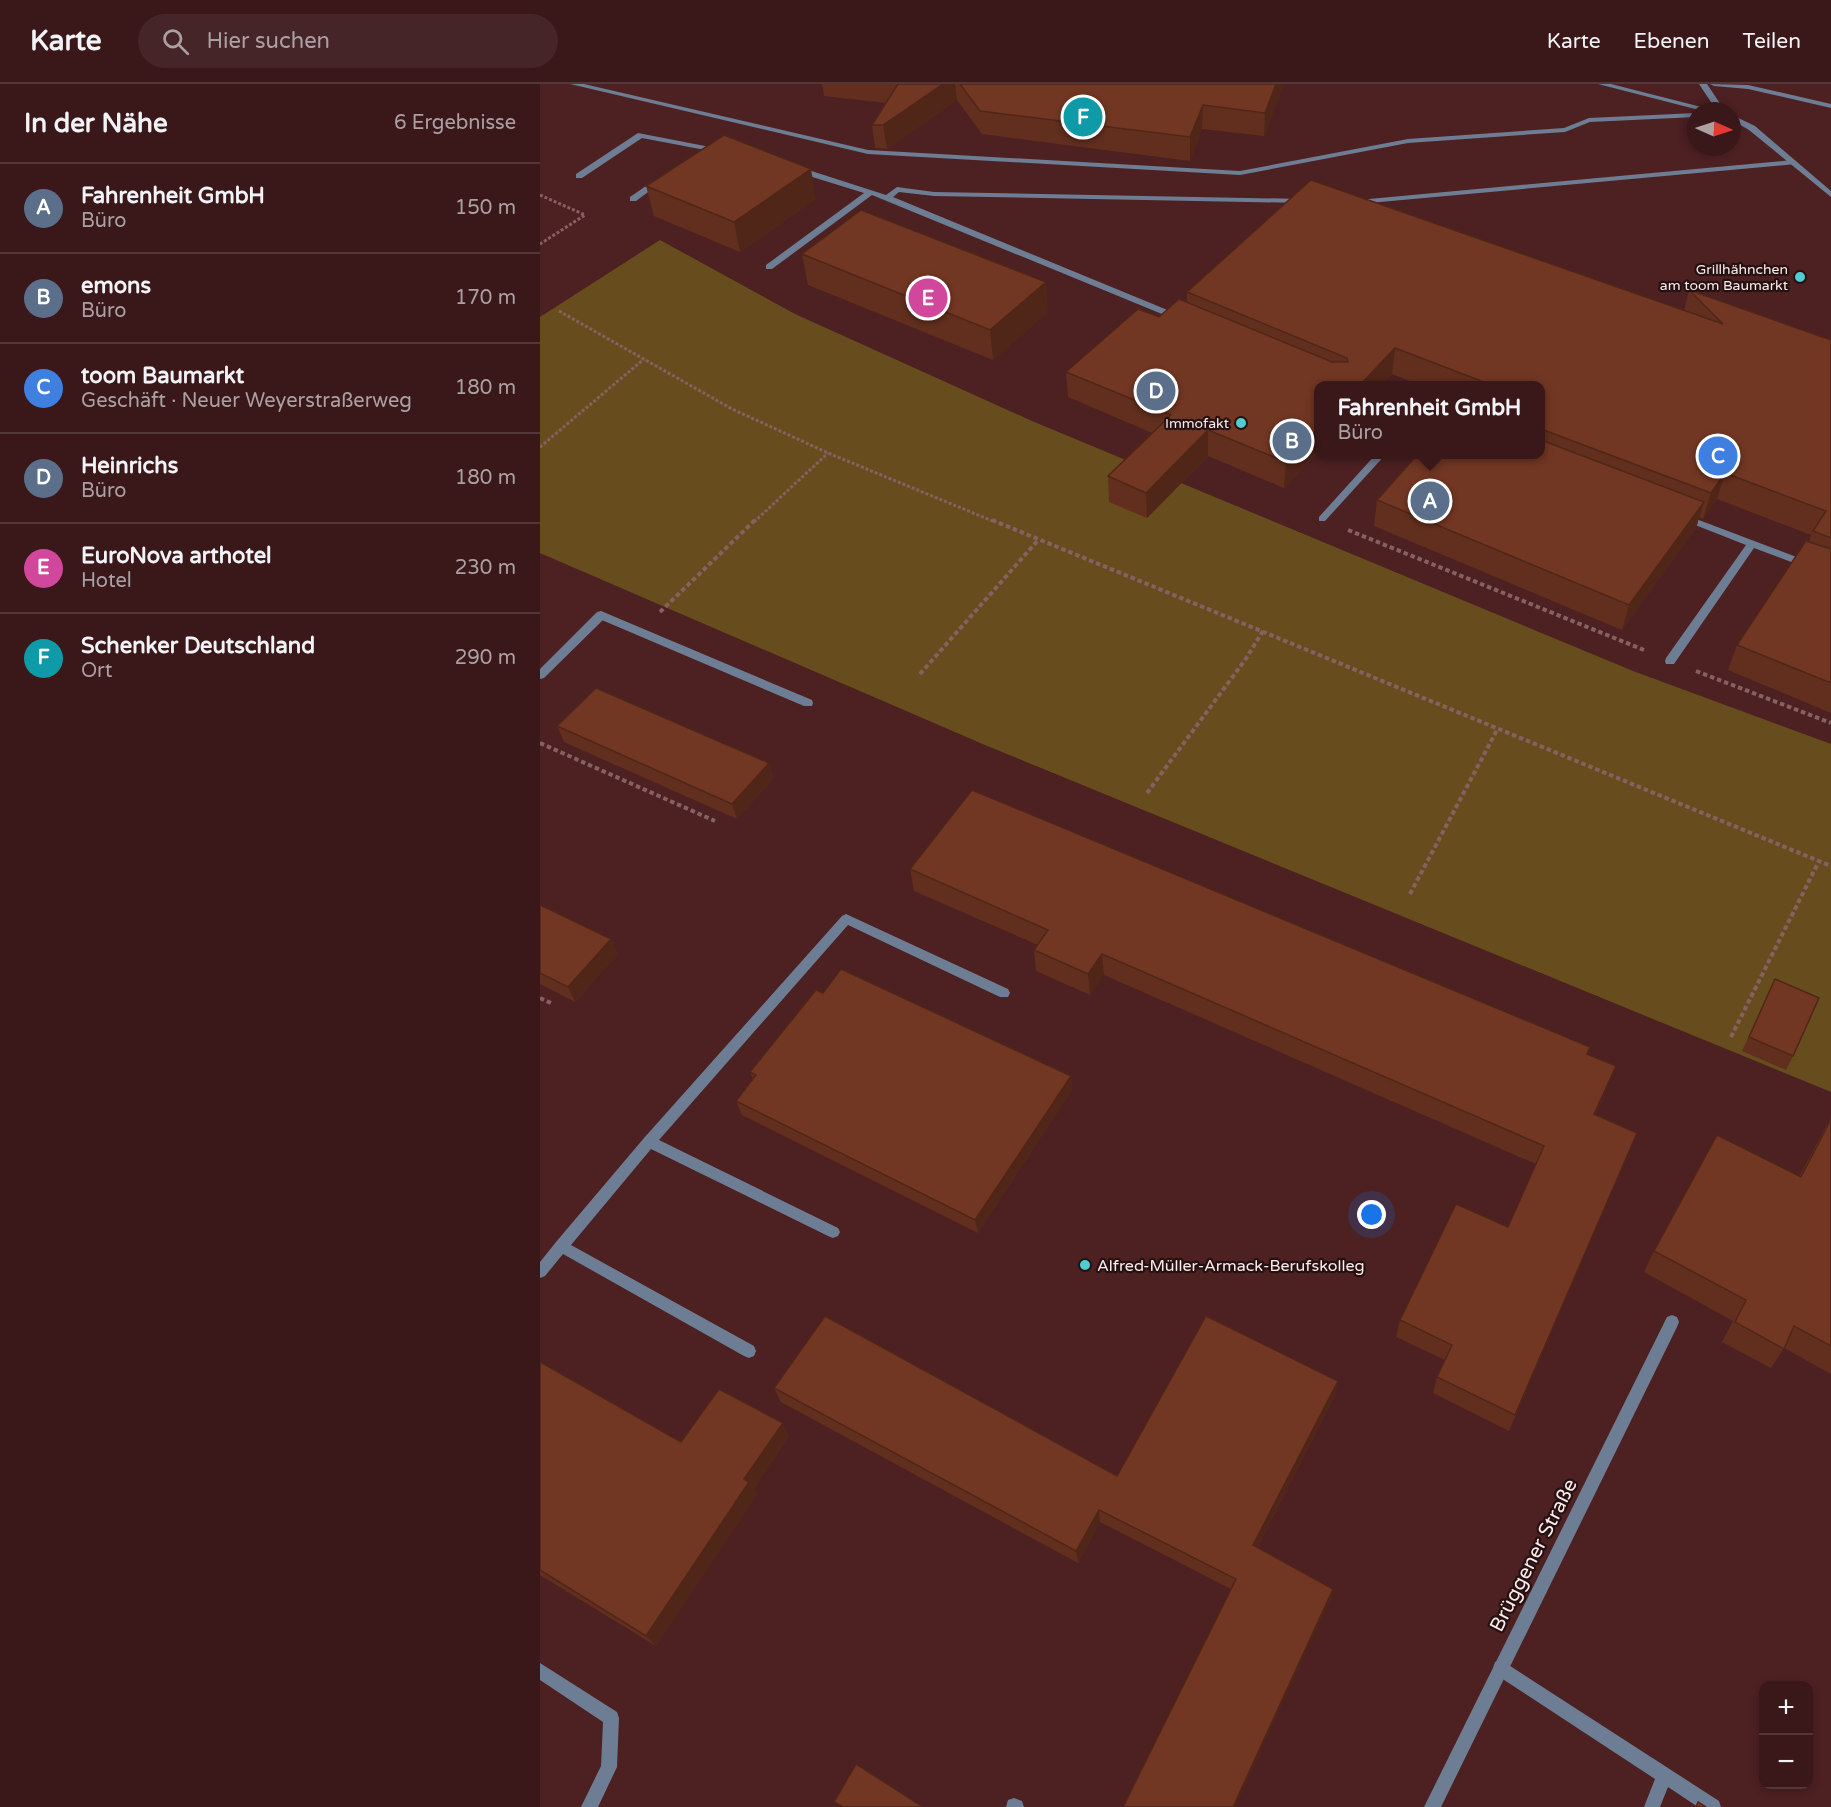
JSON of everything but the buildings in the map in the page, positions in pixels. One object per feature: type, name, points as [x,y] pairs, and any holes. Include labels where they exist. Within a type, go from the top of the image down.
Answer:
[{"type":"street","points":[[574,84],[868,152],[1240,173],[1408,141],[1565,130],[1588,120],[1687,115]]},
{"type":"street","points":[[1602,84],[1687,105]]},
{"type":"street","points":[[1703,84],[1715,102]]},
{"type":"street","points":[[1714,84],[1748,87],[1831,106]]},
{"type":"street","points":[[1741,122],[1752,128],[1831,195]]},
{"type":"street","points":[[579,176],[641,135],[717,150]]},
{"type":"street","points":[[696,154],[705,148]]},
{"type":"street","points":[[1344,202],[1367,202],[1793,162]]},
{"type":"street","points":[[784,166],[817,174],[888,198],[1186,321]]},
{"type":"street","points":[[633,199],[669,173]]},
{"type":"street","points":[[888,198],[897,189],[934,194],[1309,201]]},
{"type":"street","points":[[769,267],[871,192]]},
{"type":"street","points":[[1323,519],[1377,459]]},
{"type":"street","points":[[1677,515],[1831,574]]},
{"type":"street","points":[[1670,661],[1752,543]]},
{"type":"street","points":[[540,675],[601,615],[808,703]]},
{"type":"street","points":[[540,1272],[649,1142],[846,919],[1005,993]]},
{"type":"street","points":[[649,1142],[833,1232]]},
{"type":"street","points":[[561,1246],[749,1351]]},
{"type":"street","name":"Brüggener Straße","points":[[1432,1807],[1672,1322]]},
{"type":"street","points":[[1501,1668],[1713,1807]]},
{"type":"street","points":[[540,1671],[611,1718],[609,1767],[589,1807]]},
{"type":"street","points":[[1652,1807],[1665,1775]]},
{"type":"path","points":[[540,195],[585,215],[540,244]]},
{"type":"path","points":[[559,311],[732,409],[828,453],[1831,866]]},
{"type":"path","points":[[540,447],[644,359]]},
{"type":"path","points":[[640,632],[786,490],[828,453]]},
{"type":"path","points":[[1323,519],[1670,661],[1831,723]]},
{"type":"path","points":[[920,674],[1039,539]]},
{"type":"path","points":[[1147,793],[1245,660],[1263,631]]},
{"type":"path","points":[[1410,894],[1497,730]]},
{"type":"path","points":[[540,743],[715,821]]},
{"type":"path","points":[[1731,1037],[1819,861]]},
{"type":"path","points":[[540,998],[553,1004]]},
{"type":"shaded area","points":[[660,240],[795,314],[1032,421],[1633,671],[1831,744],[1831,1092],[985,745],[540,553],[540,317]]},
{"type":"place","name":"Schenker Deutschland","points":[[1083,117]]},
{"type":"place","name":"Grillhähnchen am toom Baumarkt","points":[[1800,277]]},
{"type":"place","name":"EuroNova arthotel","points":[[928,298]]},
{"type":"place","name":"Heinrichs","points":[[1156,391]]},
{"type":"place","name":"Immofakt","points":[[1241,423]]},
{"type":"place","name":"emons","points":[[1292,441]]},
{"type":"place","name":"toom Baumarkt","points":[[1718,456]]},
{"type":"place","name":"Fahrenheit GmbH","points":[[1430,501]]},
{"type":"place","name":"Alfred-Müller-Armack-Berufskolleg","points":[[1085,1265]]}]
